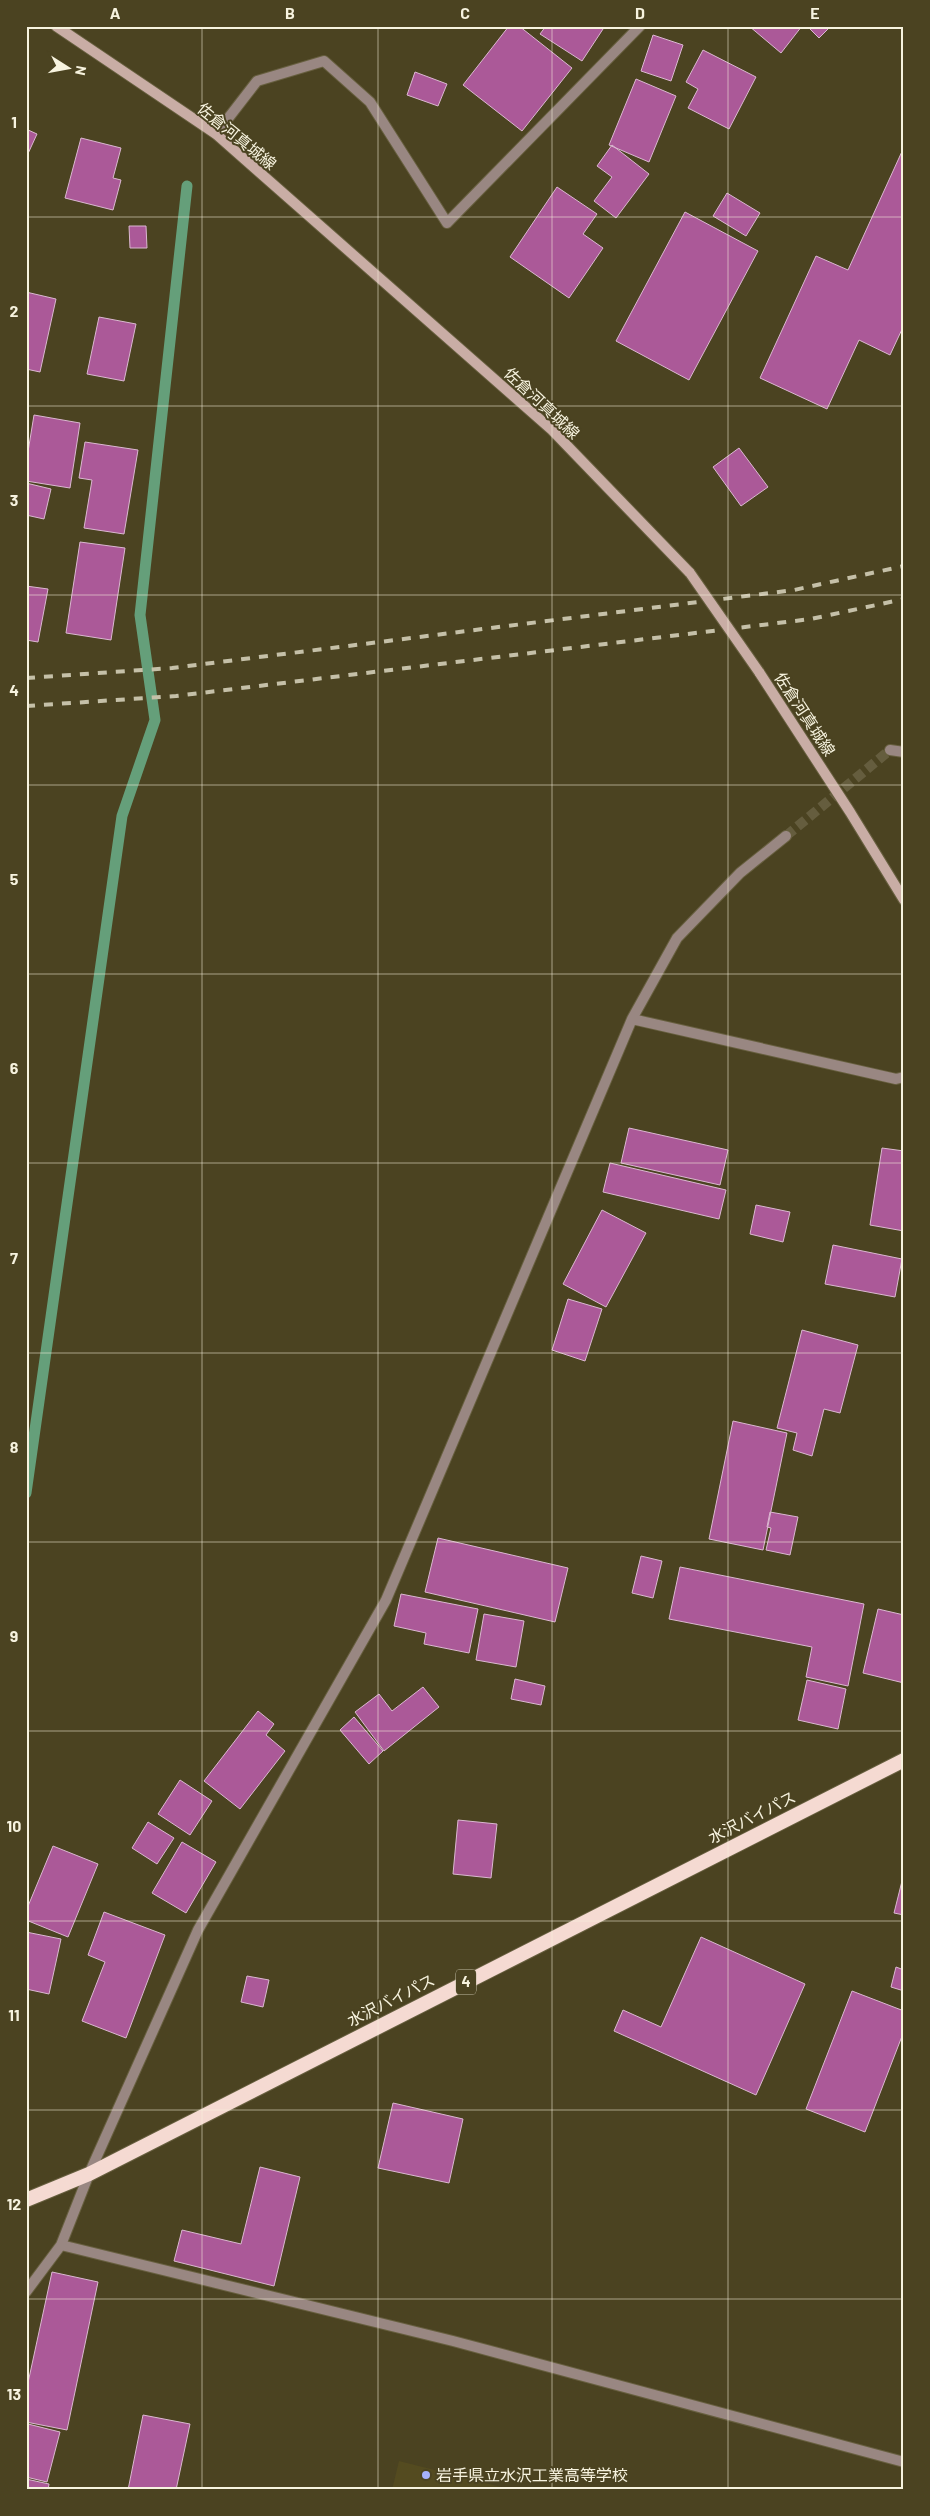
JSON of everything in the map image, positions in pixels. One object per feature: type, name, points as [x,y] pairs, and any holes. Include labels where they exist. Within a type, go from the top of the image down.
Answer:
[{"type":"highway","name":"水沢バイパス","points":[[26,2200],[89,2174],[904,1760]]},
{"type":"main road","name":"佐倉河真城線","points":[[56,26],[216,134],[552,430],[690,573],[760,672],[904,900]]},
{"type":"street","points":[[216,134],[256,81],[324,61],[370,102],[447,223],[640,26]]},
{"type":"street","points":[[890,750],[904,752]]},
{"type":"street","points":[[26,2292],[61,2245],[89,2174],[198,1930],[386,1600],[632,1018],[677,938],[740,873],[786,836]]},
{"type":"street","points":[[632,1018],[896,1079],[904,1077]]},
{"type":"street","points":[[61,2245],[453,2341],[904,2462]]},
{"type":"shaded area","name":"岩手県立水沢工業高等学校","points":[[399,2461],[513,2490],[392,2490]]},
{"type":"building","points":[[509,26],[519,26],[572,68],[522,131],[463,85]]},
{"type":"building","points":[[546,26],[605,26],[582,61],[540,34]]},
{"type":"building","points":[[749,26],[802,26],[781,53]]},
{"type":"building","points":[[807,26],[831,26],[819,38]]},
{"type":"building","points":[[653,35],[683,45],[671,81],[641,71]]},
{"type":"building","points":[[703,50],[756,77],[729,129],[688,108],[698,89],[686,82]]},
{"type":"building","points":[[415,72],[447,84],[438,106],[407,95]]},
{"type":"building","points":[[636,79],[676,96],[649,162],[609,145]]},
{"type":"building","points":[[26,129],[37,134],[26,158]]},
{"type":"building","points":[[81,138],[121,148],[113,178],[121,180],[113,210],[65,198]]},
{"type":"building","points":[[612,145],[649,174],[616,218],[594,201],[612,177],[597,166]]},
{"type":"building","points":[[904,147],[904,325],[890,355],[859,340],[827,409],[760,378],[816,256],[848,270]]},
{"type":"building","points":[[557,187],[597,214],[583,234],[603,248],[569,298],[510,257]]},
{"type":"building","points":[[727,193],[760,213],[746,236],[713,216]]},
{"type":"building","points":[[685,212],[758,251],[689,380],[616,341]]},
{"type":"building","points":[[129,226],[146,226],[147,248],[130,248]]},
{"type":"building","points":[[26,292],[56,299],[40,372],[26,369]]},
{"type":"building","points":[[99,317],[136,324],[124,381],[87,374]]},
{"type":"building","points":[[34,415],[80,423],[70,488],[26,481],[26,464]]},
{"type":"building","points":[[85,442],[138,450],[124,534],[84,528],[92,480],[79,478]]},
{"type":"building","points":[[739,448],[768,487],[741,506],[713,467]]},
{"type":"building","points":[[26,483],[51,489],[44,519],[26,515]]},
{"type":"building","points":[[80,542],[125,548],[111,640],[66,633]]},
{"type":"building","points":[[26,586],[48,589],[38,642],[26,640]]},
{"type":"building","points":[[629,1128],[728,1150],[720,1185],[621,1163]]},
{"type":"building","points":[[882,1148],[904,1151],[904,1231],[870,1225]]},
{"type":"building","points":[[610,1163],[726,1190],[719,1219],[603,1192]]},
{"type":"building","points":[[756,1205],[790,1212],[783,1242],[750,1234]]},
{"type":"building","points":[[602,1210],[646,1233],[606,1307],[563,1284]]},
{"type":"building","points":[[833,1245],[902,1259],[895,1297],[825,1284]]},
{"type":"building","points":[[568,1299],[602,1309],[585,1361],[552,1350]]},
{"type":"building","points":[[802,1330],[858,1345],[840,1413],[824,1409],[812,1456],[793,1450],[797,1433],[777,1428]]},
{"type":"building","points":[[733,1421],[787,1433],[763,1550],[709,1539]]},
{"type":"building","points":[[770,1512],[798,1517],[790,1555],[766,1550],[771,1528],[767,1527]]},
{"type":"building","points":[[438,1538],[568,1568],[555,1622],[425,1592]]},
{"type":"building","points":[[641,1556],[662,1561],[653,1598],[632,1593]]},
{"type":"building","points":[[680,1567],[864,1604],[848,1686],[806,1677],[812,1647],[669,1619]]},
{"type":"building","points":[[401,1594],[478,1609],[469,1653],[424,1644],[426,1633],[394,1626]]},
{"type":"building","points":[[878,1609],[904,1615],[904,1683],[863,1673]]},
{"type":"building","points":[[484,1614],[524,1621],[516,1667],[476,1660]]},
{"type":"building","points":[[515,1679],[545,1686],[541,1705],[511,1699]]},
{"type":"building","points":[[807,1680],[846,1689],[838,1729],[798,1720]]},
{"type":"building","points":[[423,1687],[439,1707],[384,1751],[355,1712],[379,1694],[392,1711]]},
{"type":"building","points":[[258,1711],[274,1724],[266,1735],[285,1751],[240,1809],[204,1781]]},
{"type":"building","points":[[354,1717],[383,1751],[369,1764],[340,1730]]},
{"type":"building","points":[[180,1780],[212,1801],[190,1835],[158,1814]]},
{"type":"building","points":[[458,1820],[497,1824],[491,1878],[453,1874]]},
{"type":"building","points":[[148,1822],[174,1838],[157,1864],[132,1848]]},
{"type":"building","points":[[182,1842],[216,1862],[186,1913],[152,1893]]},
{"type":"building","points":[[53,1846],[98,1864],[68,1937],[26,1920],[26,1911]]},
{"type":"building","points":[[904,1873],[904,1915],[894,1913]]},
{"type":"building","points":[[104,1912],[165,1935],[126,2038],[82,2021],[105,1962],[88,1955]]},
{"type":"building","points":[[26,1932],[61,1939],[49,1994],[26,1989]]},
{"type":"building","points":[[701,1937],[805,1984],[756,2095],[614,2031],[623,2010],[661,2027]]},
{"type":"building","points":[[896,1967],[904,1970],[904,1991],[891,1987]]},
{"type":"building","points":[[247,1976],[269,1980],[263,2007],[241,2002]]},
{"type":"building","points":[[852,1991],[904,2011],[904,2031],[865,2132],[806,2109]]},
{"type":"building","points":[[393,2103],[463,2119],[449,2183],[378,2168]]},
{"type":"building","points":[[260,2167],[300,2177],[274,2286],[174,2261],[182,2230],[241,2244]]},
{"type":"building","points":[[52,2272],[98,2282],[67,2430],[26,2422],[26,2392]]},
{"type":"building","points":[[143,2415],[190,2424],[176,2490],[128,2490]]},
{"type":"building","points":[[28,2424],[60,2432],[47,2482],[26,2477]]},
{"type":"building","points":[[26,2479],[49,2484],[48,2490],[26,2490]]},
{"type":"waterway","points":[[26,1493],[122,816],[155,720],[140,615],[187,186]]},
{"type":"tunnel","points":[[786,836],[890,750]]},
{"type":"railway","points":[[26,678],[172,668],[794,590],[904,566]]},
{"type":"railway","points":[[26,706],[176,696],[811,619],[904,599]]},
{"type":"place","name":"岩手県立水沢工業高等学校","points":[[426,2475]]}]
